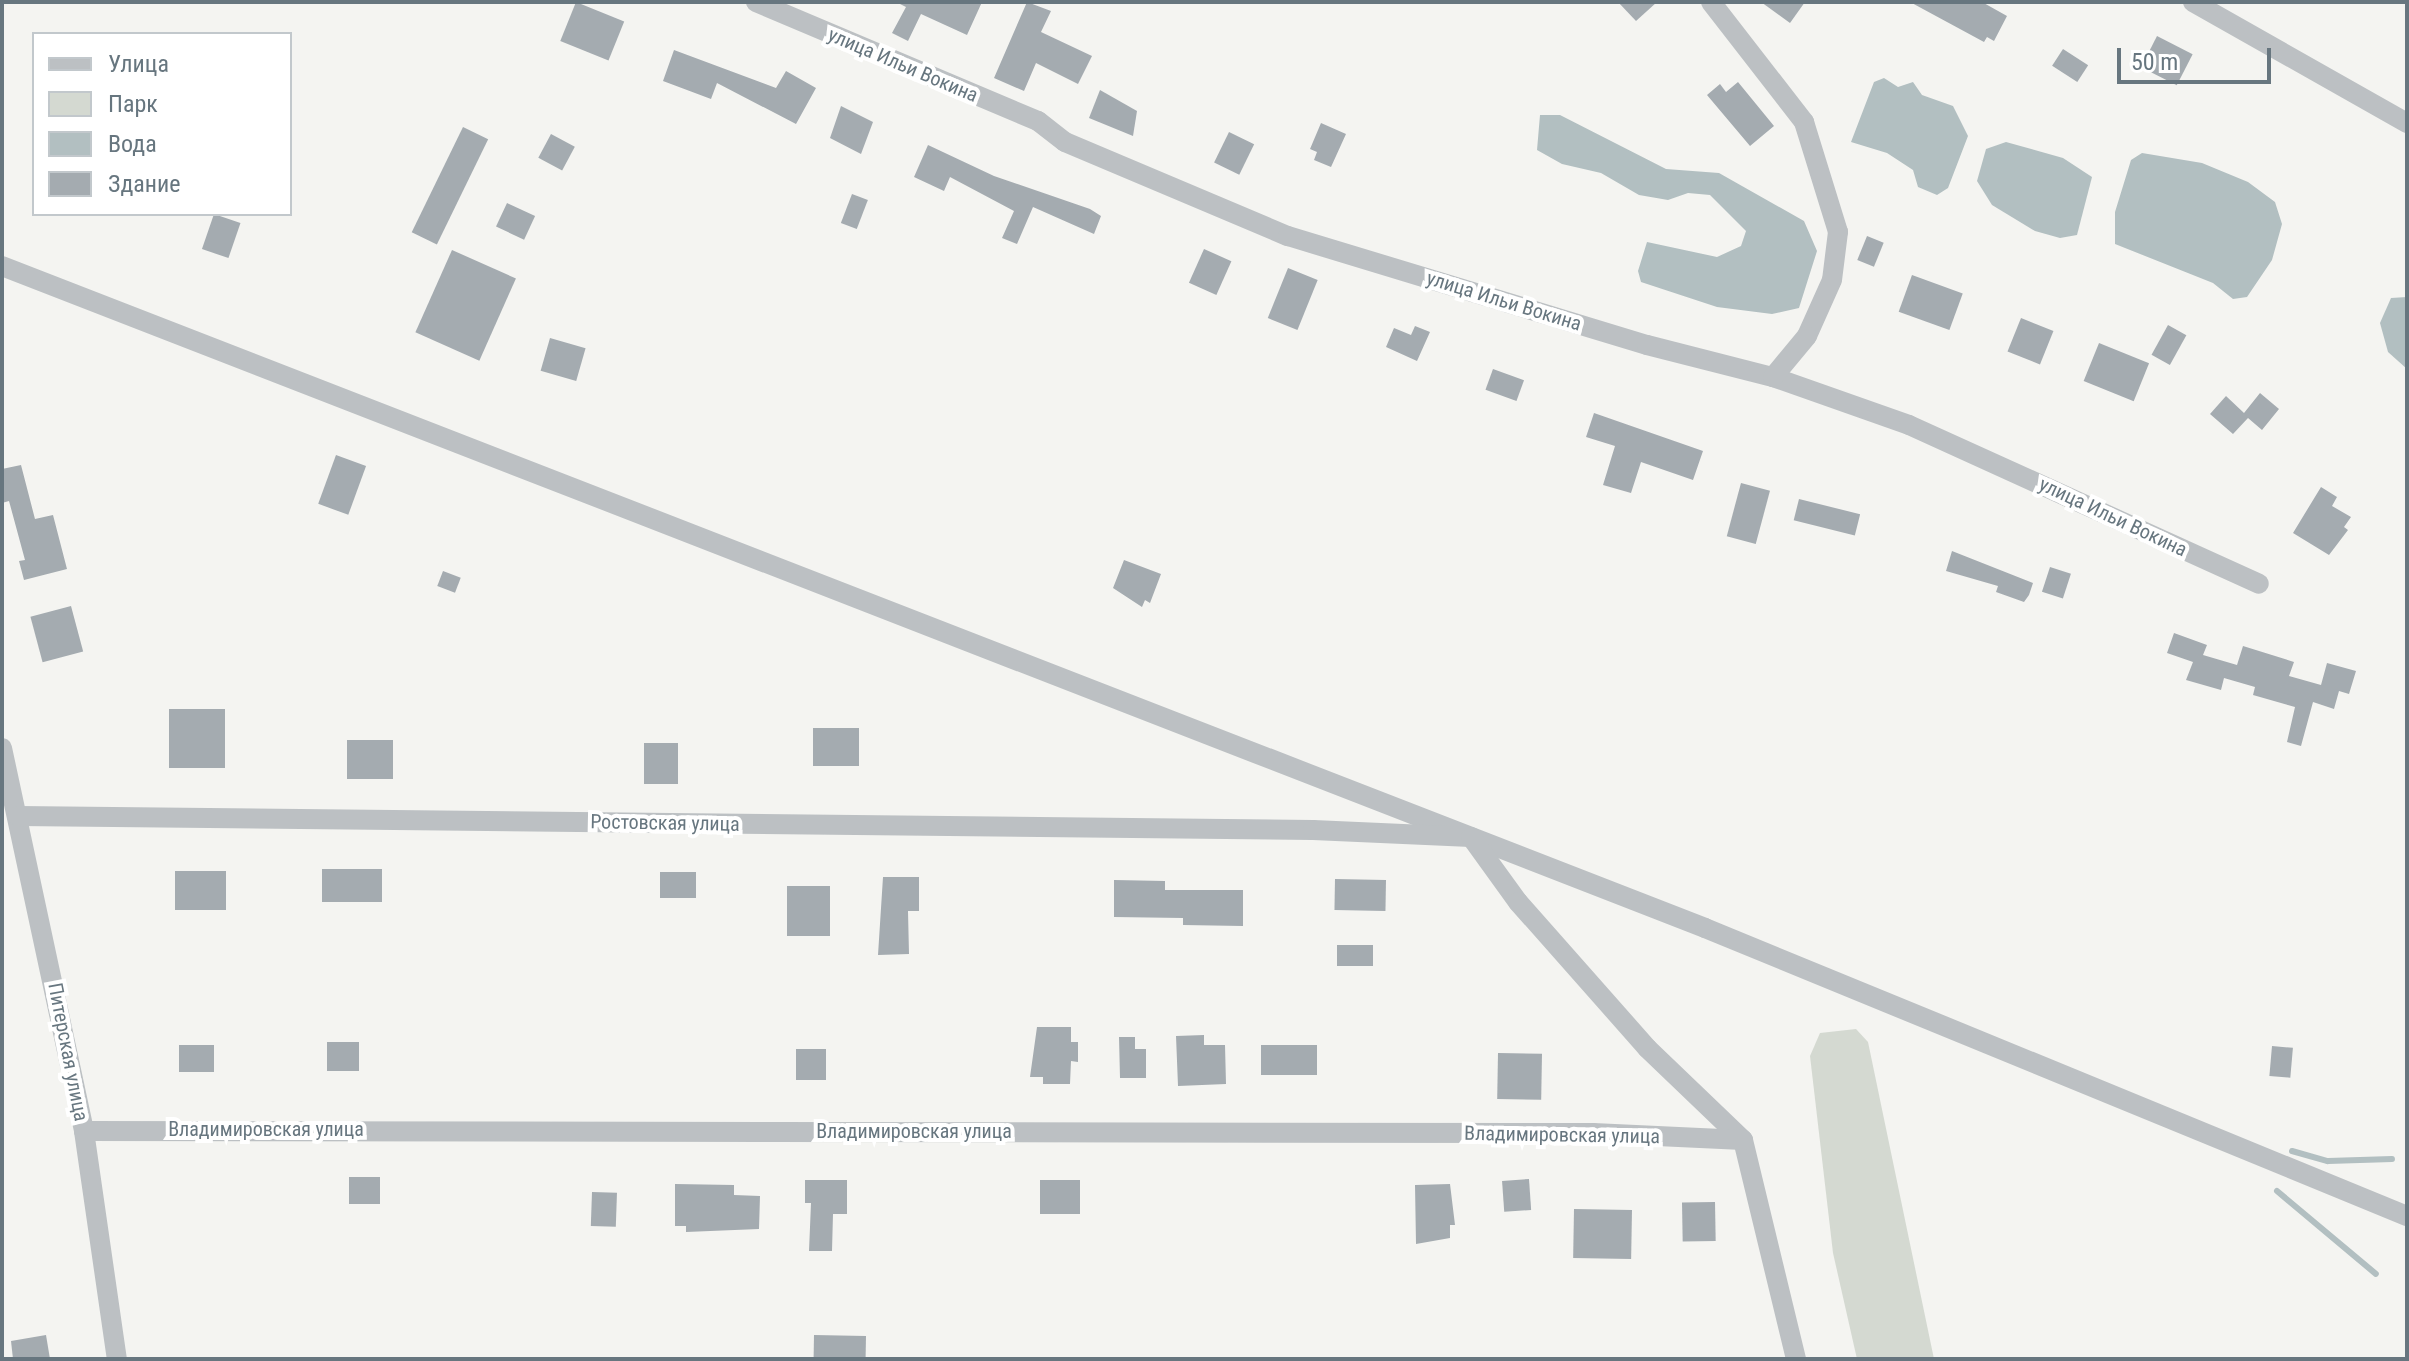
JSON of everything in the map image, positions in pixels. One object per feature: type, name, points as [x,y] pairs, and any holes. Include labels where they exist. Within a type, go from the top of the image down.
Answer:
[{"type":"street","name":"улица Ильи Вокина","points":[[756,2],[1038,121],[1065,142],[1288,236],[1647,345],[1773,377],[1909,425],[2259,584]]},
{"type":"street","points":[[1711,2],[1804,122],[1838,232],[1832,280],[1807,336],[1773,377]]},
{"type":"street","points":[[2193,2],[2407,123]]},
{"type":"street","points":[[2,266],[1471,837],[2407,1216]]},
{"type":"street","name":"Питерская улица","points":[[2,748],[84,1131],[117,1359]]},
{"type":"street","name":"Ростовская улица","points":[[18,816],[1313,830],[1471,837]]},
{"type":"street","points":[[1471,837],[1518,902],[1647,1048],[1743,1140],[1796,1359]]},
{"type":"street","name":"Владимировская улица","points":[[84,1131],[1577,1133],[1743,1140]]},
{"type":"green space","points":[[1856,1029],[1868,1042],[1934,1359],[1857,1359],[1833,1253],[1810,1056],[1820,1033]]},
{"type":"water","points":[[1884,78],[1898,87],[1913,82],[1922,95],[1953,106],[1968,136],[1948,188],[1937,195],[1918,187],[1913,170],[1887,153],[1851,142],[1874,82]]},
{"type":"water","points":[[1540,115],[1560,115],[1666,169],[1719,173],[1804,221],[1817,251],[1799,308],[1772,314],[1717,307],[1641,282],[1638,271],[1647,242],[1717,257],[1741,246],[1746,231],[1710,195],[1688,193],[1668,200],[1639,195],[1601,173],[1562,164],[1537,150]]},
{"type":"water","points":[[2006,142],[2063,158],[2092,177],[2077,235],[2060,238],[2035,231],[1992,205],[1977,181],[1986,149]]},
{"type":"water","points":[[2142,153],[2202,163],[2248,182],[2275,202],[2282,224],[2272,260],[2247,297],[2233,299],[2213,283],[2115,244],[2115,212],[2131,160]]},
{"type":"water","points":[[2407,297],[2407,369],[2388,352],[2380,323],[2391,298]]},
{"type":"building","points":[[576,2],[624,21],[608,60],[560,41]]},
{"type":"building","points":[[896,2],[982,2],[967,35],[921,14],[908,41],[892,33],[906,7]]},
{"type":"building","points":[[1027,2],[1051,11],[1041,32],[1092,56],[1078,84],[1036,63],[1024,91],[994,78]]},
{"type":"building","points":[[1618,2],[1657,2],[1636,21]]},
{"type":"building","points":[[1761,2],[1805,2],[1790,23]]},
{"type":"building","points":[[1910,2],[1982,2],[2007,16],[1994,41],[1987,37],[1984,42]]},
{"type":"building","points":[[2157,36],[2193,54],[2177,85],[2141,67]]},
{"type":"building","points":[[2063,49],[2088,65],[2077,82],[2052,66]]},
{"type":"building","points":[[674,50],[776,88],[786,71],[816,88],[796,124],[717,83],[711,99],[663,81]]},
{"type":"building","points":[[1738,82],[1774,126],[1750,146],[1707,95],[1720,84],[1726,92]]},
{"type":"building","points":[[1100,90],[1137,111],[1133,136],[1089,118]]},
{"type":"building","points":[[841,106],[873,122],[861,154],[830,138]]},
{"type":"building","points":[[1321,123],[1346,134],[1331,167],[1314,160],[1317,152],[1310,149]]},
{"type":"building","points":[[463,127],[488,139],[437,244],[412,232]]},
{"type":"building","points":[[1229,132],[1254,144],[1239,175],[1214,163]]},
{"type":"building","points":[[551,134],[575,147],[562,171],[538,158]]},
{"type":"building","points":[[928,145],[994,176],[1090,209],[1101,216],[1094,234],[1033,207],[1017,244],[1002,238],[1014,211],[950,177],[944,191],[914,177]]},
{"type":"building","points":[[852,194],[868,200],[857,229],[841,223]]},
{"type":"building","points":[[507,203],[535,216],[524,240],[496,227]]},
{"type":"building","points":[[213,216],[240,223],[228,258],[202,249]]},
{"type":"building","points":[[1867,236],[1884,243],[1874,267],[1857,260]]},
{"type":"building","points":[[1204,249],[1231,261],[1216,295],[1189,283]]},
{"type":"building","points":[[452,250],[516,278],[479,361],[415,332]]},
{"type":"building","points":[[1288,268],[1318,280],[1297,330],[1268,318]]},
{"type":"building","points":[[1912,275],[1963,293],[1949,330],[1899,312]]},
{"type":"building","points":[[2021,318],[2053,331],[2040,364],[2008,351]]},
{"type":"building","points":[[2168,325],[2186,335],[2170,365],[2152,355]]},
{"type":"building","points":[[1415,326],[1430,332],[1417,361],[1386,347],[1394,328],[1411,335]]},
{"type":"building","points":[[550,338],[586,348],[576,381],[541,371]]},
{"type":"building","points":[[2099,343],[2149,363],[2134,401],[2084,381]]},
{"type":"building","points":[[1493,369],[1524,380],[1516,401],[1485,390]]},
{"type":"building","points":[[2260,393],[2279,409],[2262,430],[2248,418],[2233,434],[2210,414],[2226,396],[2244,413]]},
{"type":"building","points":[[1594,413],[1703,451],[1693,480],[1641,462],[1631,493],[1603,485],[1615,446],[1586,437]]},
{"type":"building","points":[[336,455],[366,466],[348,515],[318,504]]},
{"type":"building","points":[[21,465],[35,519],[53,515],[67,569],[24,580],[19,561],[25,560],[9,501],[2,503],[2,469]]},
{"type":"building","points":[[1741,483],[1770,491],[1756,544],[1727,536]]},
{"type":"building","points":[[2321,487],[2337,497],[2332,506],[2351,517],[2344,527],[2348,530],[2329,555],[2293,533]]},
{"type":"building","points":[[1799,499],[1860,514],[1855,536],[1794,520]]},
{"type":"building","points":[[1952,551],[2033,583],[2029,595],[2024,602],[1996,592],[1998,586],[1946,571]]},
{"type":"building","points":[[1124,560],[1161,574],[1150,603],[1145,600],[1142,607],[1113,588]]},
{"type":"building","points":[[2050,567],[2071,574],[2063,599],[2042,592]]},
{"type":"building","points":[[443,571],[461,578],[455,593],[437,586]]},
{"type":"building","points":[[71,606],[83,651],[43,662],[30,617]]},
{"type":"building","points":[[2174,633],[2207,645],[2203,655],[2237,665],[2243,646],[2294,662],[2289,676],[2321,685],[2327,663],[2356,671],[2349,694],[2339,691],[2334,709],[2313,702],[2301,746],[2287,742],[2295,707],[2253,695],[2255,687],[2224,678],[2221,690],[2186,680],[2193,662],[2167,653]]},
{"type":"building","points":[[169,709],[225,709],[225,768],[169,768]]},
{"type":"building","points":[[813,728],[859,728],[859,766],[813,766]]},
{"type":"building","points":[[347,740],[393,740],[393,779],[347,779]]},
{"type":"building","points":[[644,743],[678,743],[678,784],[644,784]]},
{"type":"building","points":[[322,869],[382,869],[382,902],[322,902]]},
{"type":"building","points":[[175,871],[226,871],[226,910],[175,910]]},
{"type":"building","points":[[660,872],[696,872],[696,898],[660,898]]},
{"type":"building","points":[[883,877],[919,877],[919,911],[908,911],[909,954],[878,955]]},
{"type":"building","points":[[1335,879],[1386,880],[1385,911],[1334,910]]},
{"type":"building","points":[[1114,880],[1165,881],[1165,890],[1243,890],[1243,926],[1183,925],[1183,918],[1114,917]]},
{"type":"building","points":[[787,886],[830,886],[830,936],[787,936]]},
{"type":"building","points":[[1337,945],[1373,945],[1373,966],[1337,966]]},
{"type":"building","points":[[1037,1027],[1071,1027],[1071,1042],[1078,1042],[1078,1062],[1071,1061],[1070,1084],[1043,1084],[1043,1077],[1030,1077]]},
{"type":"building","points":[[1204,1035],[1204,1045],[1225,1045],[1226,1084],[1178,1086],[1176,1036]]},
{"type":"building","points":[[1119,1037],[1135,1037],[1135,1049],[1146,1049],[1146,1078],[1120,1078]]},
{"type":"building","points":[[327,1042],[359,1042],[359,1071],[327,1071]]},
{"type":"building","points":[[179,1045],[214,1045],[214,1072],[179,1072]]},
{"type":"building","points":[[1261,1045],[1317,1045],[1317,1075],[1261,1075]]},
{"type":"building","points":[[2272,1046],[2293,1048],[2290,1078],[2269,1076]]},
{"type":"building","points":[[796,1049],[826,1049],[826,1080],[796,1080]]},
{"type":"building","points":[[1498,1053],[1542,1054],[1541,1100],[1497,1099]]},
{"type":"building","points":[[349,1177],[380,1177],[380,1204],[349,1204]]},
{"type":"building","points":[[1529,1179],[1531,1210],[1504,1212],[1502,1181]]},
{"type":"building","points":[[805,1180],[847,1180],[847,1214],[833,1214],[832,1251],[809,1251],[811,1203],[805,1203]]},
{"type":"building","points":[[1040,1180],[1080,1180],[1080,1214],[1040,1214]]},
{"type":"building","points":[[675,1184],[734,1185],[734,1195],[760,1196],[759,1229],[686,1232],[686,1226],[675,1226]]},
{"type":"building","points":[[1450,1184],[1455,1225],[1450,1225],[1450,1238],[1416,1244],[1415,1185]]},
{"type":"building","points":[[592,1192],[617,1193],[616,1227],[591,1226]]},
{"type":"building","points":[[1715,1202],[1716,1241],[1683,1242],[1682,1203]]},
{"type":"building","points":[[1574,1209],[1632,1210],[1631,1259],[1573,1258]]},
{"type":"building","points":[[46,1335],[50,1359],[13,1359],[11,1341]]},
{"type":"building","points":[[814,1335],[866,1336],[866,1359],[814,1359]]},
{"type":"waterway","points":[[2292,1151],[2328,1161],[2392,1159]]},
{"type":"waterway","points":[[2277,1191],[2376,1274]]}]
